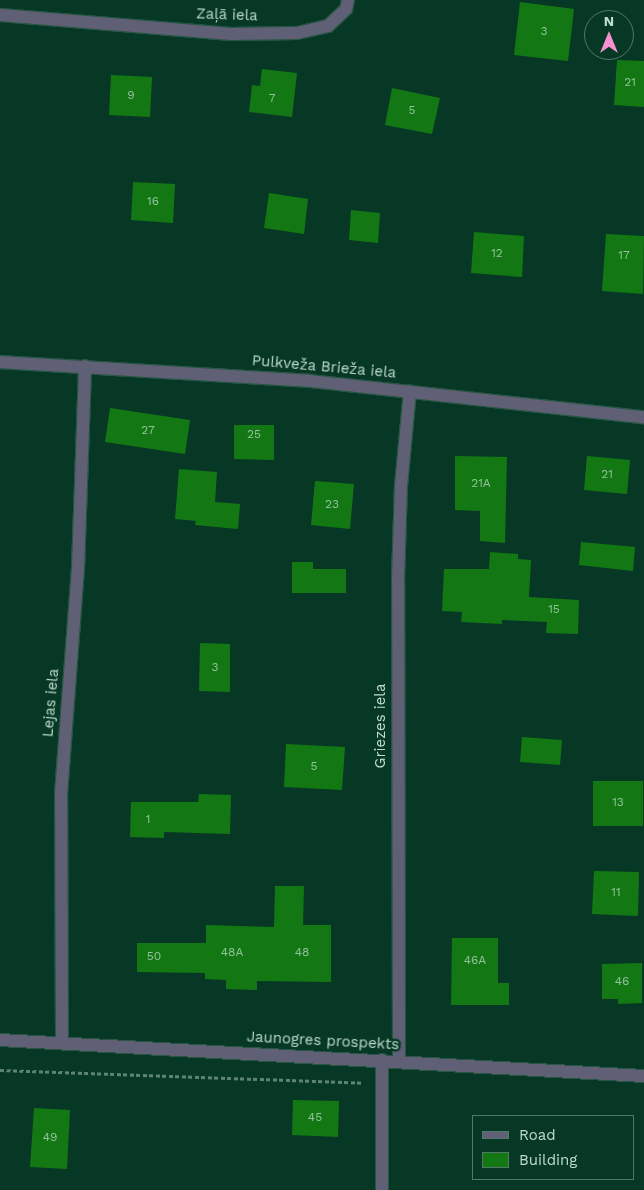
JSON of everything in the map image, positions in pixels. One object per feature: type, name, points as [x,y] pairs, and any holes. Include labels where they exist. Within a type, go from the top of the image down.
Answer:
[{"type":"street","name":"Zaļā iela","points":[[0,15],[231,34],[297,33],[328,26],[346,10],[348,0]]},
{"type":"street","name":"Pulkveža Brieža iela","points":[[0,362],[310,381],[644,417]]},
{"type":"street","name":"Lejas iela","points":[[62,1043],[61,794],[78,569],[85,366]]},
{"type":"street","name":"Griezes iela","points":[[400,1061],[398,580],[401,486],[410,391]]},
{"type":"street","name":"Jaunogres prospekts","points":[[0,1040],[644,1076]]},
{"type":"street","points":[[382,1060],[382,1190]]},
{"type":"path","points":[[0,1070],[382,1084]]},
{"type":"building","points":[[520,2],[574,9],[568,61],[514,55]]},
{"type":"building","points":[[617,60],[644,61],[644,107],[614,105]]},
{"type":"building","points":[[262,69],[297,73],[292,117],[249,112],[252,85],[260,86]]},
{"type":"building","points":[[111,75],[152,77],[150,117],[109,115]]},
{"type":"building","points":[[392,88],[440,98],[432,134],[385,125]]},
{"type":"building","points":[[133,182],[175,184],[173,223],[131,220]]},
{"type":"building","points":[[269,193],[308,199],[304,234],[264,228]]},
{"type":"building","points":[[351,210],[380,213],[378,243],[349,240]]},
{"type":"building","points":[[474,232],[524,236],[522,277],[471,273]]},
{"type":"building","points":[[606,234],[644,236],[643,294],[602,291]]},
{"type":"building","points":[[110,408],[190,420],[185,454],[105,442]]},
{"type":"building","points":[[234,425],[274,425],[274,460],[234,459]]},
{"type":"building","points":[[455,456],[507,457],[505,543],[480,541],[480,511],[455,510]]},
{"type":"building","points":[[587,456],[630,460],[627,494],[584,490]]},
{"type":"building","points":[[179,469],[217,472],[215,502],[240,504],[238,529],[195,525],[196,521],[175,519]]},
{"type":"building","points":[[315,481],[354,484],[350,529],[311,525]]},
{"type":"building","points":[[581,542],[635,547],[633,571],[579,565]]},
{"type":"building","points":[[490,552],[518,554],[518,559],[531,560],[529,597],[579,600],[578,634],[546,633],[547,622],[502,620],[502,624],[461,622],[462,612],[442,611],[444,569],[489,569]]},
{"type":"building","points":[[292,562],[313,562],[313,569],[346,569],[346,593],[292,593]]},
{"type":"building","points":[[200,643],[230,644],[230,692],[199,691]]},
{"type":"building","points":[[522,737],[562,740],[560,765],[520,762]]},
{"type":"building","points":[[286,744],[345,747],[342,790],[284,787]]},
{"type":"building","points":[[593,781],[643,781],[643,826],[593,826]]},
{"type":"building","points":[[199,794],[231,795],[230,834],[164,832],[164,838],[130,837],[131,802],[198,802]]},
{"type":"building","points":[[594,871],[639,872],[638,916],[592,914]]},
{"type":"building","points":[[275,886],[304,886],[303,925],[331,925],[331,982],[257,981],[257,990],[226,989],[226,980],[205,979],[205,973],[137,972],[137,943],[206,943],[206,925],[274,927]]},
{"type":"building","points":[[452,938],[498,938],[498,983],[509,983],[509,1005],[451,1005]]},
{"type":"building","points":[[642,963],[642,1003],[618,1004],[618,999],[602,999],[602,964]]},
{"type":"building","points":[[293,1100],[339,1101],[338,1137],[292,1135]]},
{"type":"building","points":[[34,1108],[70,1110],[67,1169],[30,1167]]}]
